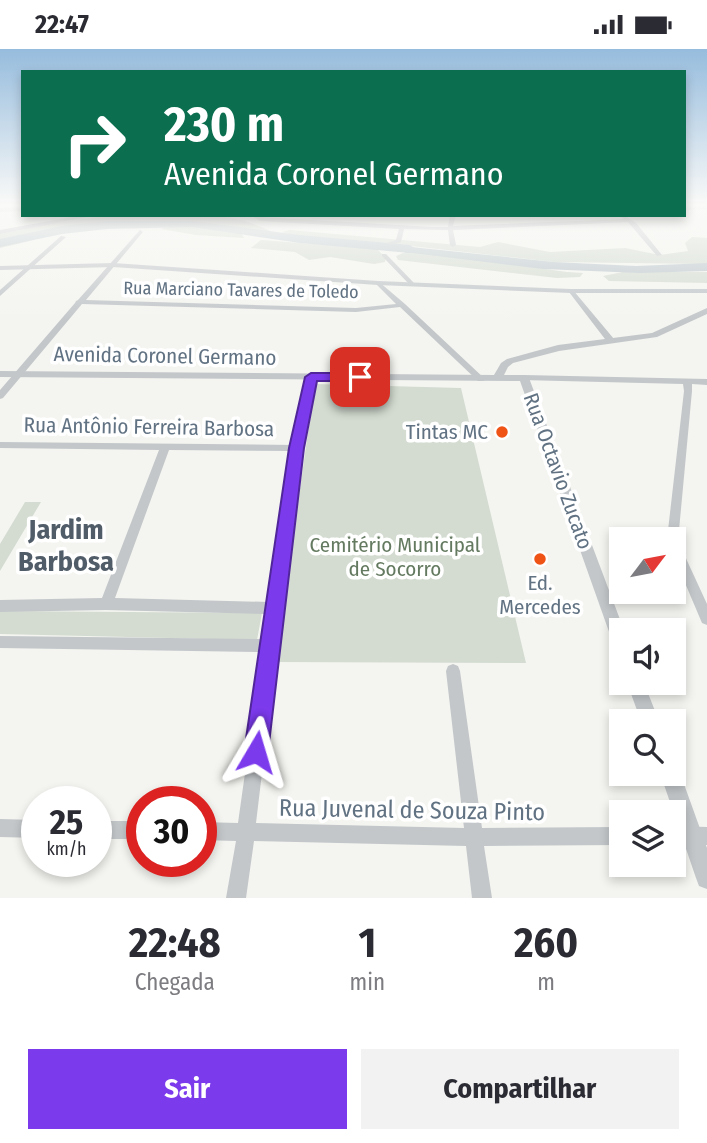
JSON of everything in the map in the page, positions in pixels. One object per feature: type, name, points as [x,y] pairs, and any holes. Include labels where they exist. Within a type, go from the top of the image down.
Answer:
[{"type":"street","points":[[0,294],[56,244]]},
{"type":"street","points":[[0,396],[130,244]]},
{"type":"street","points":[[650,244],[659,255]]},
{"type":"street","points":[[384,255],[412,284]]},
{"type":"street","points":[[0,268],[113,265],[378,283],[571,291],[707,291]]},
{"type":"street","points":[[378,283],[481,379]]},
{"type":"street","points":[[571,291],[611,341]]},
{"type":"street","points":[[680,291],[707,303]]},
{"type":"street","name":"Rua Marciano Tavares de Toledo","points":[[78,302],[356,310],[404,305]]},
{"type":"street","points":[[497,379],[502,367],[510,362],[558,348],[654,335],[707,311]]},
{"type":"street","name":"Avenida Coronel Germano","points":[[0,374],[524,378]]},
{"type":"street","points":[[236,898],[247,832],[268,646],[297,448],[311,377]]},
{"type":"street","points":[[524,378],[707,382]]},
{"type":"street","name":"Rua Octavio Zucato","points":[[524,378],[612,618]]},
{"type":"street","points":[[674,527],[687,382]]},
{"type":"street","name":"Rua Antônio Ferreira Barbosa","points":[[0,445],[297,448]]},
{"type":"street","points":[[106,604],[165,446]]},
{"type":"street","points":[[686,571],[707,619]]},
{"type":"street","points":[[0,606],[106,604],[274,608]]},
{"type":"street","points":[[0,642],[268,646]]},
{"type":"street","points":[[453,671],[482,898]]},
{"type":"street","points":[[674,786],[707,878]]},
{"type":"street","points":[[0,828],[21,829]]},
{"type":"street","name":"Rua Juvenal de Souza Pinto","points":[[217,831],[475,837],[609,836]]},
{"type":"green space","points":[[0,244],[19,244],[0,248]]},
{"type":"green space","points":[[256,244],[309,244],[368,248],[378,250],[386,258],[385,262],[374,264],[330,257],[309,260],[295,252],[251,248]]},
{"type":"green space","points":[[380,244],[442,244],[480,247],[506,244],[550,252],[625,248],[660,255],[688,251],[685,244],[707,244],[707,264],[554,262]]},
{"type":"green space","points":[[410,250],[583,273],[580,277],[557,278],[398,260],[396,256]]},
{"type":"green space","points":[[623,272],[707,272],[707,283],[609,281],[603,276]]},
{"type":"green space","name":"Cemitério Municipal de Socorro","points":[[315,384],[461,388],[526,663],[275,662]]},
{"type":"green space","points":[[25,502],[41,502],[0,571],[0,544]]},
{"type":"green space","points":[[0,611],[262,613],[257,640],[0,634]]},
{"type":"shaded area","points":[[383,244],[554,262],[636,266],[707,263],[707,271],[640,273],[543,269],[380,249]]},
{"type":"waterway","points":[[351,244],[410,249]]},
{"type":"place","name":"Tintas MC","points":[[502,432]]},
{"type":"place","name":"Ed. Mercedes","points":[[540,559]]},
{"type":"district","name":"Jardim Barbosa","points":[[66,545]]},
{"type":"route","points":[[256,752],[297,448],[311,377],[360,377]]}]
